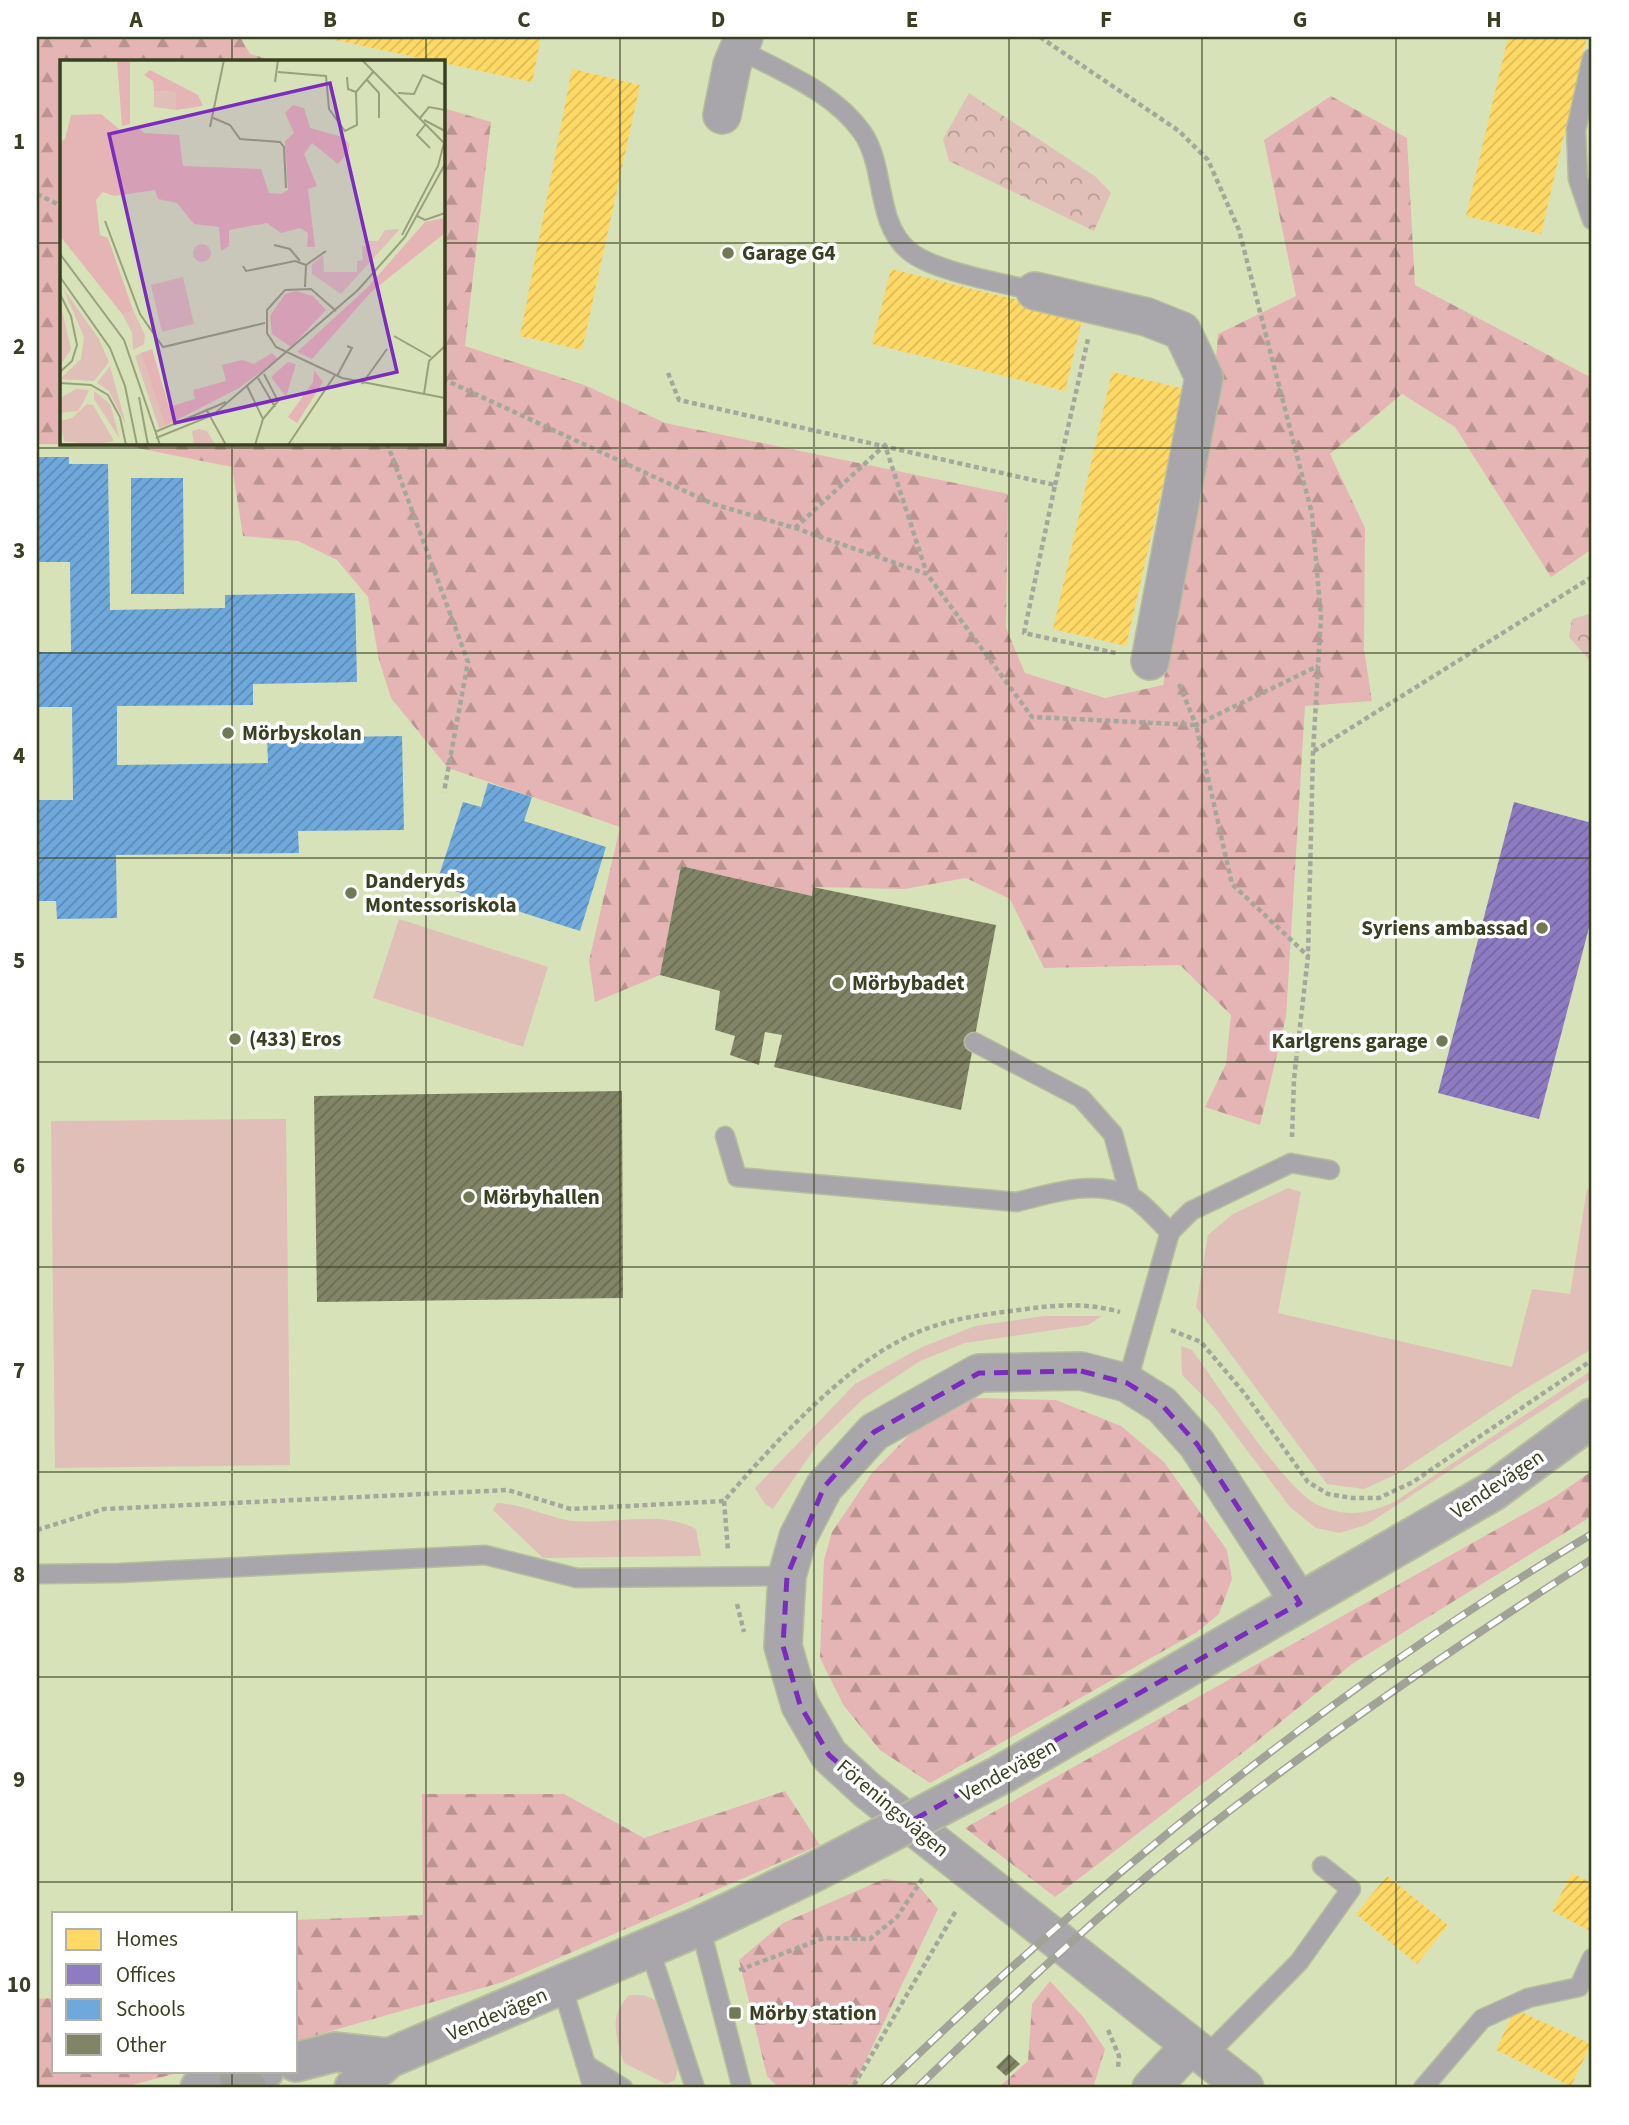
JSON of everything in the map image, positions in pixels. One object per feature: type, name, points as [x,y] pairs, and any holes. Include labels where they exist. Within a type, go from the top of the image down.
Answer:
[{"type":"street","points":[[722,115],[732,65],[742,43]]},
{"type":"street","points":[[1035,291],[1147,317],[1182,331],[1205,377],[1150,661]]},
{"type":"street","name":"Föreningsvägen","points":[[1245,2088],[867,1790],[829,1755],[800,1705],[783,1646],[787,1576],[798,1537],[824,1487],[874,1432],[979,1373],[1082,1371],[1127,1383],[1161,1405],[1197,1444],[1300,1603]]},
{"type":"street","name":"Vendevägen","points":[[354,2088],[389,2058],[700,1926],[816,1871],[1004,1773],[1493,1491],[1592,1418]]},
{"type":"street","name":"Vendevägen","points":[[298,2061],[335,2052],[389,2058]]},
{"type":"street","points":[[1134,2084],[1197,2052]]},
{"type":"street","points":[[200,2088],[247,2081]]},
{"type":"lane","points":[[742,43],[823,94],[862,133],[891,225],[908,250],[943,267],[1035,291]]},
{"type":"lane","points":[[1592,58],[1576,130],[1578,179],[1592,220]]},
{"type":"lane","points":[[974,1042],[1081,1098],[1112,1134],[1130,1196]]},
{"type":"lane","points":[[725,1136],[737,1177],[1017,1202],[1096,1187],[1130,1196],[1170,1232]]},
{"type":"lane","points":[[1127,1383],[1170,1232],[1191,1210],[1291,1163],[1330,1170]]},
{"type":"lane","points":[[37,1574],[119,1573],[485,1555],[577,1578],[787,1576]]},
{"type":"lane","points":[[1197,2052],[1299,1962],[1352,1889],[1322,1866]]},
{"type":"lane","points":[[700,1926],[743,2088]]},
{"type":"lane","points":[[649,1947],[695,2088]]},
{"type":"lane","points":[[1423,2088],[1482,2019],[1528,1998],[1578,1987],[1592,1958]]},
{"type":"lane","points":[[562,1986],[593,2088]]},
{"type":"lane","points":[[588,2066],[623,2088]]},
{"type":"path","points":[[1040,37],[1179,131],[1208,160],[1239,230],[1312,514],[1321,617],[1313,752],[1308,956],[1294,1079],[1291,1163]]},
{"type":"path","points":[[37,194],[60,205]]},
{"type":"path","points":[[1096,305],[1024,633],[1150,661],[1179,684],[1196,726],[1232,884],[1308,956]]},
{"type":"path","points":[[668,373],[679,400],[1055,485]]},
{"type":"path","points":[[444,379],[713,504],[795,527],[927,575]]},
{"type":"path","points":[[387,444],[468,662],[443,792]]},
{"type":"path","points":[[885,445],[927,575],[1032,717],[1196,726],[1319,666]]},
{"type":"path","points":[[795,527],[885,445]]},
{"type":"path","points":[[1313,752],[1592,577]]},
{"type":"path","points":[[37,1530],[104,1509],[508,1490],[571,1509],[724,1501]]},
{"type":"path","points":[[715,1981],[792,1948],[824,1938],[870,1939],[897,1917],[923,1878]]},
{"type":"path","points":[[854,2085],[959,1905]]},
{"type":"path","points":[[1108,2031],[1134,2084]]},
{"type":"highlighted area","points":[[1081,1371],[1127,1383],[1162,1405],[1197,1444],[1300,1603],[908,1823],[829,1755],[800,1705],[783,1646],[787,1576],[824,1487],[874,1432],[979,1373]]},
{"type":"green space","points":[[37,37],[240,37],[250,54],[271,60],[60,60],[60,444],[444,444],[444,108],[491,122],[465,346],[587,386],[665,423],[1008,494],[1006,628],[1025,673],[1105,698],[1163,685],[1213,396],[1218,334],[1296,296],[1264,140],[1331,96],[1407,138],[1415,285],[1592,378],[1592,549],[1551,577],[1455,427],[1402,394],[1330,454],[1365,528],[1364,649],[1372,701],[1305,706],[1286,1017],[1260,1125],[1205,1107],[1226,1064],[1231,1015],[1180,965],[1044,968],[1010,899],[966,878],[904,889],[814,887],[812,896],[681,866],[660,975],[595,1002],[589,961],[620,827],[448,768],[391,698],[379,660],[368,597],[337,560],[298,541],[243,536],[232,467],[123,445],[37,444]]},
{"type":"green space","points":[[969,93],[1096,177],[1111,193],[1094,231],[949,161],[943,139]]},
{"type":"green space","points":[[1592,613],[1592,663],[1569,637],[1572,619]]},
{"type":"green space","points":[[399,919],[548,967],[523,1047],[373,998]]},
{"type":"green space","points":[[286,1119],[290,1465],[55,1468],[51,1121]]},
{"type":"green space","points":[[1288,1188],[1301,1192],[1278,1313],[1512,1367],[1532,1289],[1570,1294],[1587,1189],[1592,1193],[1592,1349],[1518,1393],[1397,1474],[1364,1489],[1327,1484],[1196,1307],[1208,1235],[1233,1214]]},
{"type":"green space","points":[[1044,1316],[1102,1316],[1088,1325],[965,1343],[920,1361],[863,1399],[819,1442],[773,1509],[765,1504],[755,1488],[855,1384],[920,1348],[975,1326]]},
{"type":"green space","points":[[1181,1346],[1192,1350],[1270,1458],[1304,1495],[1318,1505],[1348,1513],[1376,1509],[1396,1501],[1592,1370],[1592,1378],[1366,1525],[1339,1533],[1316,1528],[1290,1507],[1215,1408],[1182,1375]]},
{"type":"green space","points":[[972,1398],[1056,1400],[1121,1426],[1164,1462],[1227,1550],[1232,1579],[1219,1614],[1197,1632],[930,1783],[880,1750],[844,1706],[820,1658],[824,1560],[832,1532],[872,1473],[915,1429]]},
{"type":"green space","points":[[1592,1471],[1592,1516],[1352,1664],[1245,1751],[1055,1897],[965,1828],[1556,1496]]},
{"type":"green space","points":[[497,1503],[582,1522],[649,1519],[681,1523],[696,1529],[701,1556],[543,1558],[493,1510]]},
{"type":"green space","points":[[785,1791],[820,1845],[503,1982],[298,2040],[298,1920],[423,1915],[422,1794],[564,1794],[644,1838]]},
{"type":"green space","points":[[884,1879],[916,1883],[938,1909],[854,2085],[849,2084],[845,2088],[779,2088],[767,2076],[739,1960],[783,1923]]},
{"type":"green space","points":[[1050,1981],[1084,2018],[1105,2049],[1093,2088],[998,2088],[1028,2061],[1032,2004]]},
{"type":"green space","points":[[629,1995],[643,1995],[655,2000],[678,2069],[675,2080],[666,2084],[624,2063],[616,2019],[622,2003]]},
{"type":"green space","points":[[52,1998],[52,2072],[181,2072],[121,2088],[37,2088],[37,1999]]},
{"type":"building: Homes","points":[[321,37],[541,37],[532,82],[444,63],[444,60],[429,60]]},
{"type":"building: Homes","points":[[1508,37],[1587,37],[1541,234],[1466,216]]},
{"type":"building: Homes","points":[[572,69],[640,85],[582,350],[520,336]]},
{"type":"building: Homes","points":[[891,269],[1083,316],[1065,391],[872,344]]},
{"type":"building: Homes","points":[[1112,372],[1185,389],[1126,646],[1053,629]]},
{"type":"building: Homes","points":[[1572,1873],[1592,1883],[1592,1932],[1552,1911]]},
{"type":"building: Homes","points":[[1387,1876],[1448,1925],[1417,1964],[1356,1914]]},
{"type":"building: Homes","points":[[1515,2009],[1591,2044],[1571,2086],[1496,2050]]},
{"type":"building: Offices","points":[[1514,802],[1592,823],[1592,916],[1539,1119],[1438,1093]]},
{"type":"building: Schools","points":[[37,457],[69,457],[69,464],[108,464],[110,610],[225,608],[225,595],[355,593],[357,682],[253,684],[253,705],[117,706],[117,765],[268,763],[267,738],[402,736],[404,830],[298,831],[299,853],[116,855],[117,918],[57,919],[56,901],[37,901],[37,800],[73,800],[72,707],[37,707],[37,652],[71,652],[70,562],[37,562]]},
{"type":"building: Schools","points":[[131,478],[183,478],[184,594],[131,594]]},
{"type":"building: Schools","points":[[488,783],[532,797],[524,821],[606,847],[580,931],[436,885],[463,802],[481,807]]},
{"type":"building: Other","name":"Mörbybadet","points":[[681,866],[812,896],[813,887],[996,925],[961,1110],[774,1067],[782,1035],[765,1032],[759,1065],[730,1055],[735,1036],[715,1030],[720,991],[660,975]]},
{"type":"building: Other","name":"Mörbyhallen","points":[[622,1091],[623,1298],[317,1302],[314,1096]]},
{"type":"building: Other","points":[[1009,2054],[1020,2064],[1006,2076],[996,2067]]},
{"type":"railway","points":[[883,2088],[1048,1935],[1221,1790],[1402,1656],[1496,1593],[1592,1534]]},
{"type":"railway","points":[[917,2088],[1091,1925],[1201,1833],[1393,1691],[1592,1559]]},
{"type":"place","name":"Garage G4","points":[[728,253]]},
{"type":"place","name":"Mörbyskolan","points":[[228,733]]},
{"type":"place","name":"Danderyds Montessoriskola","points":[[351,893]]},
{"type":"place","name":"Syriens ambassad","points":[[1542,928]]},
{"type":"place","name":"Mörbybadet","points":[[838,983]]},
{"type":"place","name":"(433) Eros","points":[[235,1039]]},
{"type":"place","name":"Karlgrens garage","points":[[1442,1041]]},
{"type":"place","name":"Mörbyhallen","points":[[469,1197]]},
{"type":"place","name":"Mörby station","points":[[735,2013]]}]
